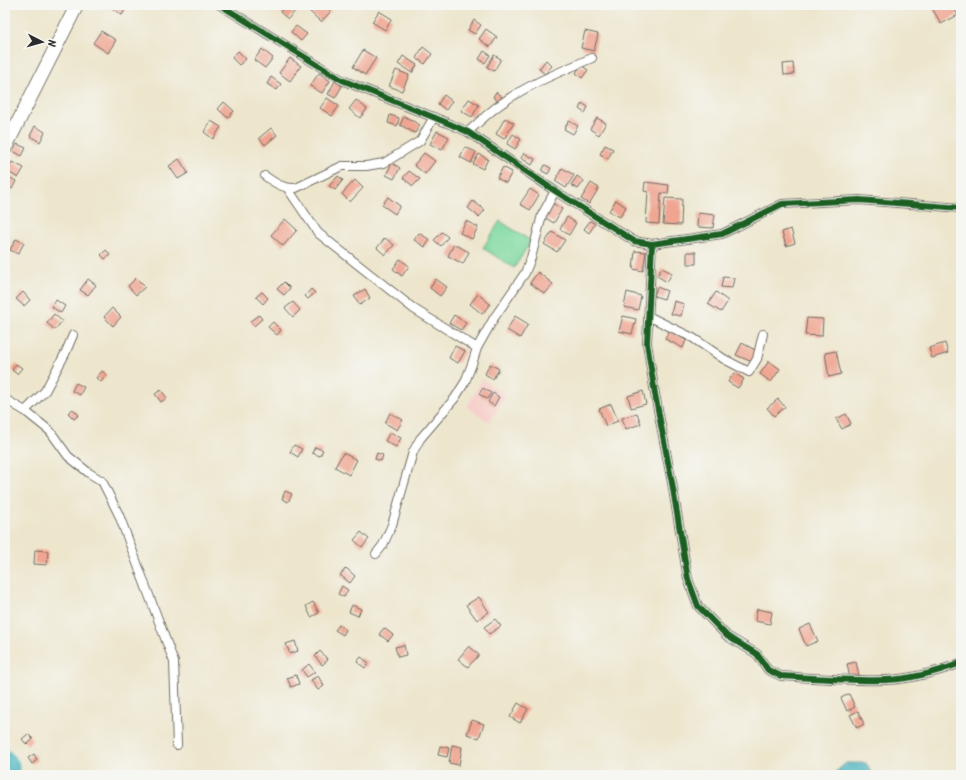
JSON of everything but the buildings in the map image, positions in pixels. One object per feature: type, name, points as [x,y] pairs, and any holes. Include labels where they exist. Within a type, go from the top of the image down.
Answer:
[{"type":"main road","points":[[5,148],[10,130],[77,5]]},
{"type":"street","points":[[220,5],[342,80],[468,132],[634,242],[652,244],[722,234],[782,204],[859,200],[961,208]]},
{"type":"street","points":[[468,132],[498,106],[518,94],[552,75],[592,58]]},
{"type":"street","points":[[265,176],[279,186],[296,188],[342,166],[366,166],[384,163],[420,141],[434,117]]},
{"type":"street","points":[[288,188],[318,233],[414,309],[477,348]]},
{"type":"street","points":[[376,554],[383,545],[392,525],[414,452],[420,439],[455,398],[465,382],[477,348],[494,318],[525,273],[531,258],[542,215],[555,191]]},
{"type":"street","points":[[652,244],[647,343],[688,579],[698,606],[727,636],[757,654],[768,670],[781,676],[886,680],[939,671],[961,663]]},
{"type":"street","points":[[648,316],[692,338],[724,359],[749,372],[757,359],[763,334]]},
{"type":"street","points":[[25,411],[45,391],[66,354],[73,335]]},
{"type":"street","points":[[5,399],[25,411],[50,431],[68,456],[89,473],[102,481],[119,515],[174,662],[177,745]]},
{"type":"shaded area","points":[[482,379],[506,396],[489,422],[467,407]]},
{"type":"green space","points":[[500,221],[531,241],[514,268],[483,248]]},
{"type":"water","points":[[846,763],[866,763],[874,775],[832,775]]},
{"type":"waterway","points":[[5,758],[11,765],[11,775]]},
{"type":"cycle path","points":[[220,5],[342,80],[468,132],[555,191],[634,241],[652,244],[722,234],[782,204],[859,200],[961,208]]},
{"type":"cycle path","points":[[652,244],[647,343],[688,579],[698,606],[727,636],[757,654],[768,670],[781,676],[846,680],[896,679],[924,674],[961,663]]}]
